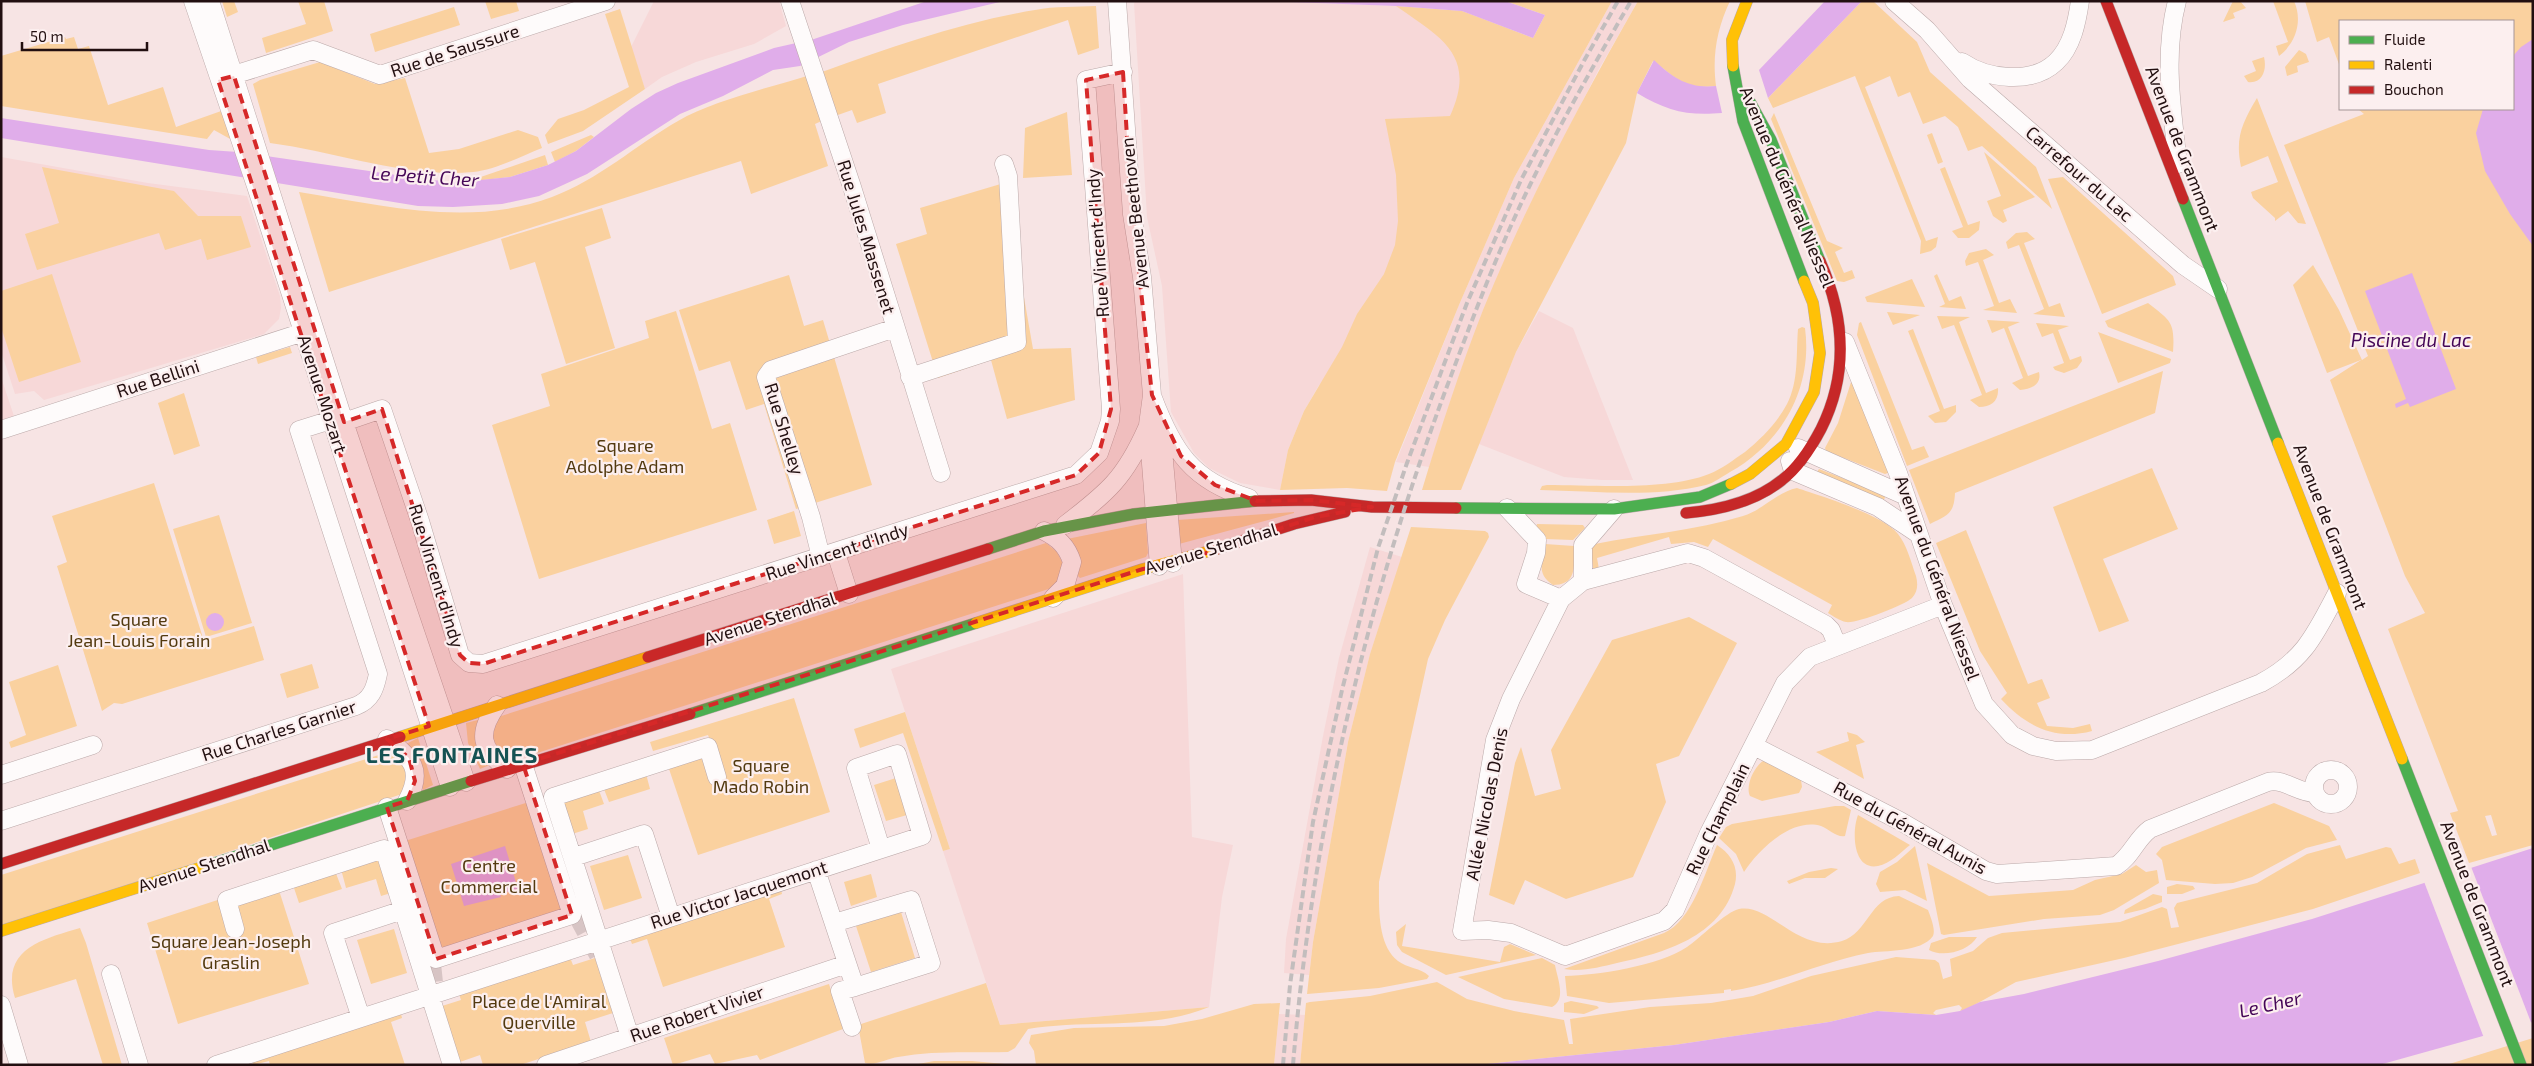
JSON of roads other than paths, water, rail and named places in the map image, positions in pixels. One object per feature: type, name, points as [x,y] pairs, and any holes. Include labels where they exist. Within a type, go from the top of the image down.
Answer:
[{"type":"street","name":"Avenue Mozart","points":[[193,1],[226,78],[251,151],[458,784]]},
{"type":"street","name":"Avenue Mozart","points":[[210,1],[226,78]]},
{"type":"street","name":"Rue de Saussure","points":[[226,78],[313,50],[380,75],[606,1]]},
{"type":"street","name":"Rue Jules Massenet","points":[[790,1],[852,187],[941,473]]},
{"type":"street","name":"Avenue du Général Niessel","points":[[1747,1],[1732,40],[1732,57],[1743,121],[1813,304],[1820,353]]},
{"type":"street","name":"Carrefour du Lac","points":[[1894,1],[1928,30],[1948,51],[1970,79],[2183,266],[2218,290]]},
{"type":"street","name":"Carrefour du Lac","points":[[1908,1],[1928,30]]},
{"type":"street","name":"Carrefour du Lac","points":[[1948,51],[1974,70],[1992,76],[2017,76],[2044,69],[2056,62],[2071,39],[2080,1]]},
{"type":"street","name":"Avenue de Grammont","points":[[2106,1],[2521,1065]]},
{"type":"street","points":[[2177,1],[2173,15],[2168,72],[2180,192]]},
{"type":"street","name":"Avenue Beethoven","points":[[1117,2],[1132,214],[1142,278],[1166,565]]},
{"type":"street","name":"Avenue du Général Niessel","points":[[1732,57],[1756,116],[1771,140],[1834,297],[1842,334],[1906,496],[1943,605],[1984,704],[2012,734],[2033,746],[2056,751],[2092,750],[2261,682],[2278,674],[2298,658],[2320,626],[2337,593]]},
{"type":"street","name":"Rue Vincent d'Indy","points":[[338,421],[382,408],[420,521],[460,655],[469,663],[483,664],[1076,475],[1099,453],[1110,421],[1111,409],[1086,80],[1123,72]]},
{"type":"street","points":[[910,377],[1017,342],[1008,176],[1004,164]]},
{"type":"street","name":"Rue Shelley","points":[[829,555],[811,516],[766,377],[771,370],[895,328]]},
{"type":"street","name":"Rue Bellini","points":[[1,430],[309,330]]},
{"type":"street","name":"Avenue Stendhal","points":[[1614,509],[1641,513],[1670,514],[1705,512],[1737,504],[1764,491],[1793,472],[1809,451],[1831,411],[1840,381],[1842,334]]},
{"type":"street","name":"Avenue Stendhal","points":[[1,864],[387,739],[1044,531],[1062,527],[1161,511],[1257,501],[1311,500],[1372,507],[1614,509],[1683,501],[1716,492],[1750,474],[1786,444],[1814,392],[1820,353]]},
{"type":"street","name":"Rue Charles Garnier","points":[[1,821],[364,703],[373,692],[378,674],[300,430],[338,421]]},
{"type":"street","points":[[1155,422],[1181,456],[1198,474],[1222,489],[1257,501]]},
{"type":"street","name":"Avenue Beethoven","points":[[1062,527],[1094,503],[1118,480],[1155,422]]},
{"type":"street","points":[[1786,444],[1809,451],[1906,496]]},
{"type":"street","points":[[1786,444],[1793,472],[1878,507],[1917,533]]},
{"type":"street","name":"Avenue Stendhal","points":[[3,934],[458,784],[751,694],[1143,569],[1166,565],[1314,517],[1372,507]]},
{"type":"street","points":[[1507,508],[1537,540],[1533,563],[1526,584],[1561,599]]},
{"type":"street","points":[[1584,581],[1582,545],[1614,509]]},
{"type":"street","points":[[1044,531],[1057,538],[1064,546],[1072,562],[1065,586],[1052,599]]},
{"type":"street","points":[[829,555],[849,594]]},
{"type":"street","name":"Allée Nicolas Denis","points":[[1462,931],[1495,740],[1511,699],[1561,599],[1584,581],[1672,556],[1695,555],[1826,625],[1831,630],[1838,645]]},
{"type":"street","name":"Rue Champlain","points":[[1462,931],[1488,930],[1511,933],[1565,956],[1664,921],[1675,910],[1709,833],[1785,683],[1810,657],[1943,605]]},
{"type":"street","points":[[387,807],[434,962],[574,915],[515,766],[490,754],[484,740],[487,720],[497,705]]},
{"type":"street","points":[[387,739],[404,752],[413,764],[415,780],[407,801]]},
{"type":"street","points":[[1,775],[93,745]]},
{"type":"street","name":"Rue du Général Aunis","points":[[1754,746],[1900,822],[1986,871],[1997,874],[2116,866],[2124,861],[2144,833],[2150,828],[2268,782],[2279,782],[2306,792],[2315,793]]},
{"type":"street","points":[[630,1037],[598,940],[574,857],[553,797],[708,747],[717,777]]},
{"type":"street","name":"Rue Victor Jacquemont","points":[[223,1064],[598,940],[922,836],[897,754],[856,768],[881,849]]},
{"type":"street","points":[[574,857],[644,834],[671,917]]},
{"type":"street","points":[[235,929],[227,900],[384,849],[452,1065]]},
{"type":"street","points":[[816,870],[855,987]]},
{"type":"street","points":[[834,923],[911,900],[931,963],[840,991],[852,1027]]},
{"type":"street","points":[[360,1018],[333,933],[403,910]]},
{"type":"street","name":"Rue Robert Vivier","points":[[546,1065],[847,964]]},
{"type":"street","points":[[111,974],[139,1065]]},
{"type":"street","points":[[2,1010],[20,1065]]},
{"type":"water","name":"Le Petit Cher","points":[[927,1],[1004,1],[903,25],[849,42],[800,66],[773,70],[723,96],[680,114],[587,174],[539,196],[502,204],[453,207],[418,206],[1,138],[1,118],[209,150],[238,152],[431,180],[460,182],[510,177],[548,165],[576,151],[631,109],[656,93],[678,83],[774,48],[814,39]]},
{"type":"water","points":[[1261,1],[1505,1],[1545,15],[1533,38],[1462,11],[1396,6]]},
{"type":"water","points":[[1825,1],[1862,1],[1768,98],[1759,70]]},
{"type":"water","points":[[2533,39],[2533,246],[2510,214],[2485,171],[2476,133],[2483,110],[2514,110],[2514,55],[2521,47]]},
{"type":"water","points":[[1654,60],[1682,81],[1698,86],[1716,86],[1722,113],[1698,114],[1678,111],[1658,104],[1637,93]]},
{"type":"water","name":"Piscine du Lac","points":[[2412,273],[2456,389],[2410,407],[2408,403],[2396,408],[2395,404],[2406,399],[2365,291]]},
{"type":"water","points":[[215,613],[221,616],[224,622],[221,628],[215,631],[209,628],[206,622],[209,616]]},
{"type":"water","points":[[505,846],[518,889],[500,894],[501,897],[464,906],[451,864]]},
{"type":"water","name":"Le Cher","points":[[2533,848],[2533,1022],[2379,1065],[1478,1065],[1674,1045],[1829,1022],[1877,1011],[1936,1015],[1960,1011],[1980,1002],[2024,994],[2158,961],[2312,919]]},
{"type":"tunnel","points":[[577,916],[598,955]]},
{"type":"tunnel","points":[[432,964],[436,1001]]},
{"type":"railway","points":[[1283,1065],[1290,985],[1313,822],[1342,690],[1378,548],[1407,463],[1467,303],[1521,180],[1618,1]]},
{"type":"railway","points":[[1293,1065],[1302,978],[1328,807],[1346,722],[1367,638],[1417,471],[1446,389],[1507,235],[1554,138],[1631,1]]},
{"type":"district","name":"LES FONTAINES","points":[[452,755]]},
{"type":"park label","name":"Square Adolphe Adam","points":[[625,456]]},
{"type":"park label","name":"Square Jean-Louis Forain","points":[[139,630]]},
{"type":"park label","name":"Square Mado Robin","points":[[761,776]]},
{"type":"park label","name":"Centre Commercial","points":[[489,876]]},
{"type":"park label","name":"Square Jean-Joseph Graslin","points":[[231,952]]},
{"type":"park label","name":"Place de l'Amiral Querville","points":[[539,1012]]}]
